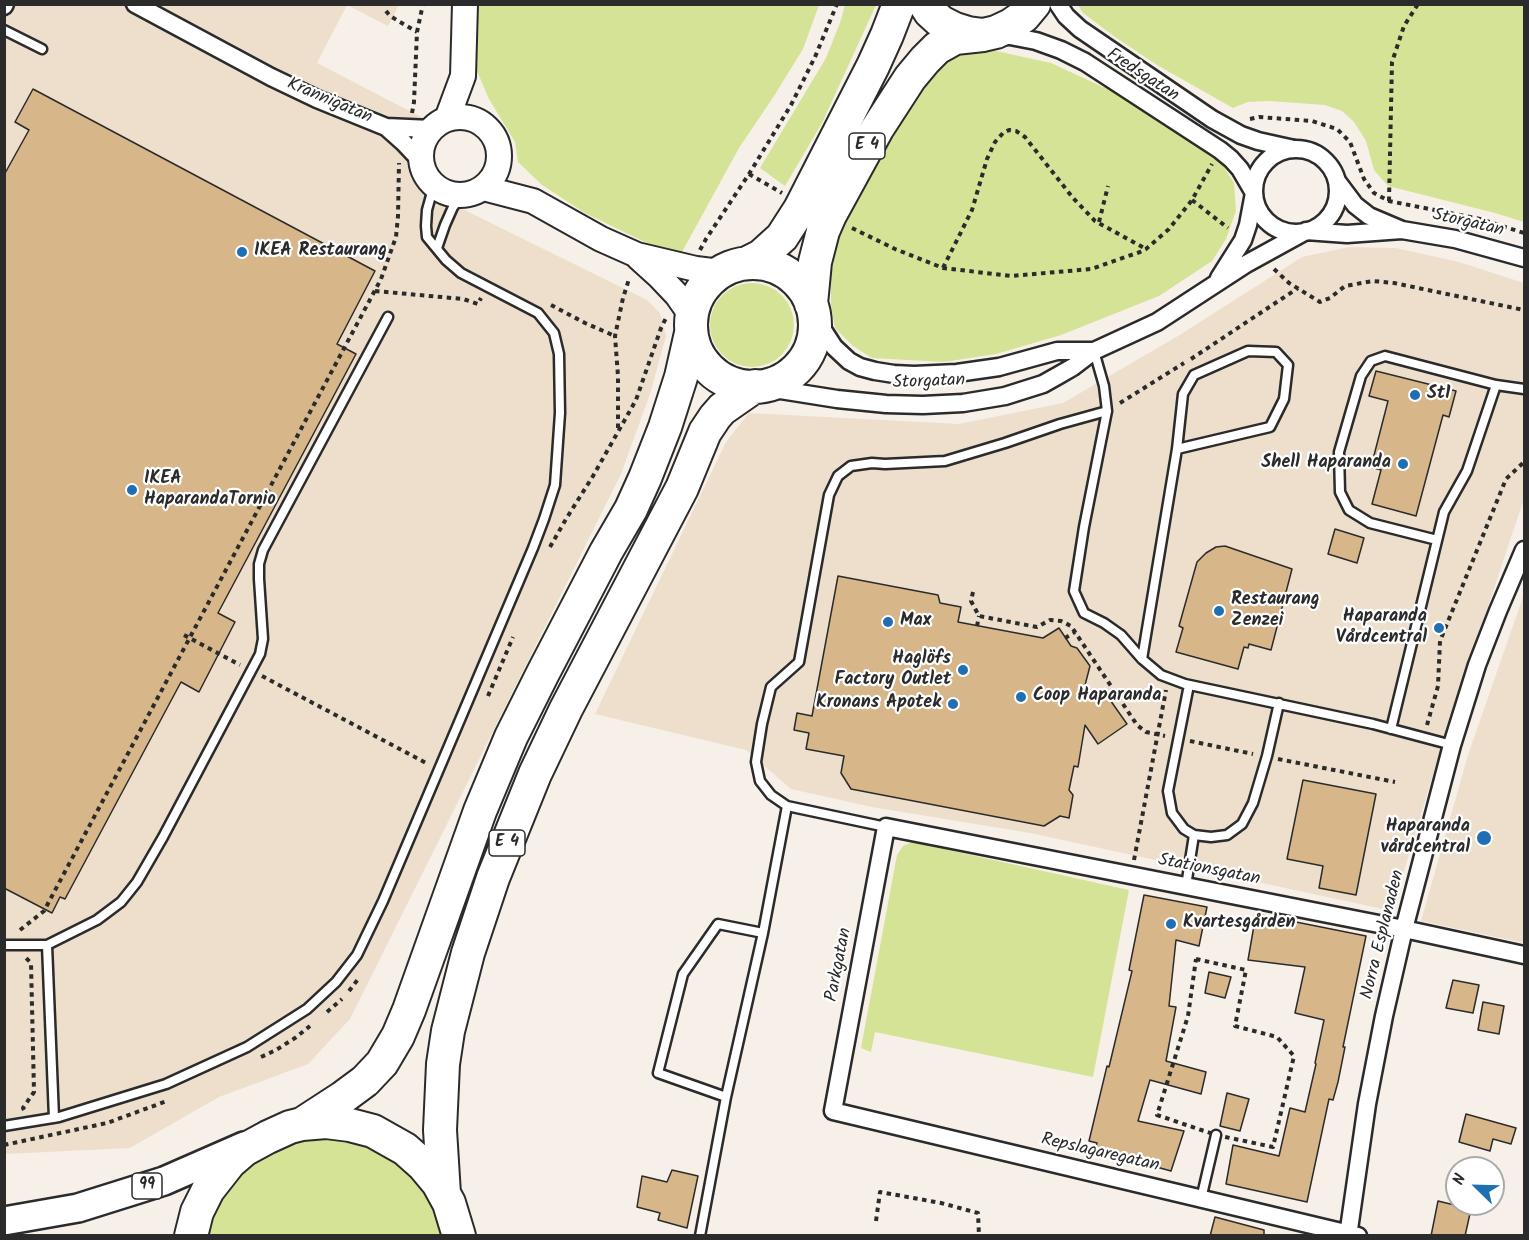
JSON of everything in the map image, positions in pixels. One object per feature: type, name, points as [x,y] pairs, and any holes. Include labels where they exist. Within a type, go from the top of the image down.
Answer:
[{"type":"highway","name":"E 4","points":[[302,1124],[365,1081],[382,1063],[398,1036],[410,1010],[480,811],[511,737],[606,552],[631,509],[665,427],[681,377],[684,320],[702,289],[722,262],[761,256],[782,237],[795,218],[873,66],[899,4]]},
{"type":"highway","points":[[925,4],[930,12],[955,29],[983,35]]},
{"type":"highway","name":"E 4","points":[[684,320],[700,358],[715,374],[734,384],[768,385],[792,373],[807,355],[812,343],[815,325],[813,310],[815,262],[823,231],[877,129],[910,78],[937,48],[955,38],[996,32],[1024,16],[1034,4]]},
{"type":"highway","points":[[722,262],[766,264],[786,273],[800,284],[813,310]]},
{"type":"highway","name":"E 4","points":[[444,1194],[440,1130],[443,1064],[448,1030],[468,953],[493,878],[566,709],[682,488],[705,432],[722,409],[755,386]]},
{"type":"highway","name":"E 4","points":[[191,1236],[197,1212],[208,1191],[230,1162],[244,1150],[290,1126],[338,1123],[384,1136],[414,1156],[431,1174],[444,1194],[453,1212],[459,1236]]},
{"type":"main road","name":"99","points":[[4,1221],[78,1208],[164,1181],[268,1137]]},
{"type":"street","name":"Krannigatan","points":[[135,4],[272,77],[317,99],[386,127],[421,161]]},
{"type":"street","points":[[465,4],[463,76],[482,124]]},
{"type":"street","name":"Fredsgatan","points":[[1058,4],[1066,16],[1080,29],[1212,119],[1258,141],[1294,149]]},
{"type":"street","name":"Fredsgatan","points":[[983,35],[1010,36],[1027,40],[1061,50],[1084,62],[1221,150],[1240,169],[1254,193]]},
{"type":"street","points":[[463,76],[439,124],[426,137],[421,148],[421,161],[428,178],[434,186],[452,195],[473,192],[533,201]]},
{"type":"street","points":[[439,124],[456,117],[466,117],[482,124],[495,139],[499,149],[496,170],[491,180],[473,192]]},
{"type":"street","name":"Krannigatan","points":[[386,127],[439,124]]},
{"type":"street","name":"Storgatan","points":[[1217,281],[1243,240],[1257,177],[1265,162],[1278,153],[1294,149],[1310,151],[1324,159],[1355,205],[1369,216],[1402,230],[1455,239],[1524,258]]},
{"type":"street","points":[[499,160],[508,174],[533,201],[637,255],[696,269],[722,262]]},
{"type":"street","name":"Storgatan","points":[[755,386],[837,399],[923,405],[963,403],[1005,396],[1043,384],[1073,367],[1094,351],[1157,322],[1217,281],[1321,224],[1332,212],[1338,197],[1337,180]]},
{"type":"street","name":"Storgatan","points":[[1254,193],[1258,209],[1268,222],[1290,232],[1347,234],[1402,230]]},
{"type":"street","points":[[637,255],[671,289],[684,320]]},
{"type":"street","name":"Storgatan","points":[[813,310],[823,332],[834,347],[849,361],[860,367],[894,374],[957,373],[999,367],[1057,351],[1094,351]]},
{"type":"street","name":"Norra Esplanaden","points":[[1351,1235],[1366,1104],[1404,929],[1452,745],[1477,665],[1524,550]]},
{"type":"street","name":"Stationsgatan","points":[[886,827],[1404,929],[1524,955]]},
{"type":"street","name":"Parkgatan","points":[[833,1111],[886,827]]},
{"type":"street","name":"Repslagaregatan","points":[[833,1111],[1351,1235]]},
{"type":"lane","points":[[4,30],[42,49]]},
{"type":"lane","points":[[4,1126],[54,1118],[166,1083],[247,1047],[307,1010],[336,982],[357,955],[385,897],[537,539],[555,485],[560,413],[560,354],[554,333],[538,314],[461,273],[446,260],[427,237],[427,210],[434,186]]},
{"type":"lane","points":[[437,248],[453,207],[473,192]]},
{"type":"lane","points":[[4,945],[47,945],[98,921],[121,902],[137,882],[260,654],[263,639],[259,564],[263,550],[388,317]]},
{"type":"lane","points":[[1094,351],[1104,386],[1107,411],[1074,591],[1084,613],[1121,635],[1142,659],[1168,678],[1189,685],[1279,703],[1452,745]]},
{"type":"lane","points":[[1142,659],[1177,448],[1183,394],[1194,375],[1248,351],[1276,352],[1288,365],[1284,399],[1270,427],[1177,448]]},
{"type":"lane","points":[[1437,540],[1370,523],[1349,510],[1340,492],[1339,452],[1361,376],[1371,361],[1385,356],[1496,385],[1524,389]]},
{"type":"lane","points":[[1390,729],[1443,512],[1467,471],[1496,385]]},
{"type":"lane","points":[[886,827],[787,806],[771,795],[760,781],[756,762],[771,687],[799,662],[830,495],[838,476],[851,466],[945,460],[1107,411]]},
{"type":"lane","points":[[1189,685],[1168,791],[1172,813],[1185,829],[1194,835],[1211,837],[1227,835],[1242,824],[1253,803],[1279,703]]},
{"type":"lane","points":[[700,1236],[726,1097],[763,933],[787,806]]},
{"type":"lane","points":[[1186,886],[1194,835]]},
{"type":"lane","points":[[726,1097],[658,1073],[683,974],[718,924],[763,933]]},
{"type":"lane","points":[[47,945],[54,1118]]},
{"type":"lane","points":[[1202,1198],[1216,1135]]},
{"type":"path","points":[[420,16],[423,4]]},
{"type":"path","points":[[722,262],[706,238],[791,105],[815,57],[837,4]]},
{"type":"path","points":[[1389,201],[1392,62],[1404,26],[1418,4]]},
{"type":"path","points":[[386,11],[390,16],[417,32]]},
{"type":"path","points":[[1233,131],[1241,120],[1259,117],[1312,121],[1337,129],[1350,142],[1364,179],[1374,193],[1389,201],[1480,219],[1524,233]]},
{"type":"path","points":[[943,268],[972,210],[987,159],[995,142],[1009,130],[1024,137],[1072,198],[1095,221],[1146,249]]},
{"type":"path","points":[[845,225],[895,249],[943,268],[1011,276],[1091,269],[1146,249],[1169,229],[1192,200],[1221,150]]},
{"type":"path","points":[[749,174],[788,196]]},
{"type":"path","points":[[1099,222],[1108,186]]},
{"type":"path","points":[[1192,200],[1243,240]]},
{"type":"path","points":[[618,429],[615,336],[622,298],[637,255]]},
{"type":"path","points":[[1261,255],[1289,283],[1320,302],[1330,298],[1345,286],[1373,281],[1394,283],[1524,310]]},
{"type":"path","points":[[1107,411],[1298,288]]},
{"type":"path","points":[[12,931],[19,931],[44,911],[375,291]]},
{"type":"path","points":[[549,549],[636,400],[661,328],[684,320]]},
{"type":"path","points":[[1424,737],[1438,686],[1440,641],[1506,479],[1524,462]]},
{"type":"path","points":[[973,592],[971,601],[980,616],[977,626]]},
{"type":"path","points":[[980,616],[1037,627],[1050,620],[1061,621],[1071,626],[1137,725],[1146,732],[1395,782]]},
{"type":"path","points":[[1065,638],[1075,632]]},
{"type":"path","points":[[484,705],[515,633]]},
{"type":"path","points":[[184,635],[439,770]]},
{"type":"path","points":[[1131,875],[1168,678]]},
{"type":"path","points":[[19,931],[19,957],[27,958],[31,963],[34,1092],[23,1108],[29,1141]]},
{"type":"path","points":[[1196,959],[1246,970],[1235,1026],[1277,1036],[1294,1056],[1273,1147],[1216,1135],[1157,1115],[1188,1016],[1196,959]]},
{"type":"path","points":[[326,1013],[355,985],[361,975]]},
{"type":"path","points":[[254,1060],[276,1050],[311,1026]]},
{"type":"path","points":[[4,1146],[107,1123],[170,1099]]},
{"type":"path","points":[[876,1221],[880,1192],[941,1203],[978,1213],[979,1236]]},
{"type":"shaded area","points":[[4,5],[347,5],[317,63],[423,118],[408,165],[416,181],[426,191],[647,300],[660,313],[666,336],[650,394],[621,474],[350,1019],[308,1064],[219,1097],[130,1148],[5,1154]]},
{"type":"shaded area","points":[[347,5],[399,5],[388,26]]},
{"type":"shaded area","points":[[1349,247],[1396,248],[1459,262],[1524,283],[1524,499],[1445,735],[1392,911],[1030,833],[872,807],[791,789],[746,750],[595,714],[726,442],[749,413],[959,424],[1063,403],[1178,336],[1302,257]]},
{"type":"shaded area","name":"Haparanda vårdcentral","points":[[1524,594],[1524,943],[1421,921],[1468,755]]},
{"type":"green space","points":[[476,4],[819,5],[803,49],[739,148],[682,252],[653,246],[585,213],[542,185],[518,162],[515,142],[489,99],[476,69]]},
{"type":"green space","points":[[845,5],[876,5],[822,123],[785,186],[760,168],[826,58]]},
{"type":"green space","points":[[1078,5],[1524,5],[1524,222],[1388,186],[1374,170],[1366,141],[1354,122],[1342,111],[1325,105],[1269,101],[1248,102],[1233,108],[1157,65],[1083,13]]},
{"type":"green space","points":[[987,49],[1051,63],[1116,93],[1220,161],[1234,183],[1236,211],[1226,239],[1212,261],[1159,296],[1061,335],[996,354],[944,362],[872,358],[853,346],[835,328],[831,307],[831,277],[838,236],[847,211],[925,77],[950,58]]},
{"type":"green space","points":[[752,283],[768,286],[782,295],[791,309],[794,325],[791,341],[782,355],[768,364],[752,367],[736,364],[722,355],[713,341],[710,325],[713,309],[722,295],[736,286]]},
{"type":"green space","points":[[912,842],[1129,890],[1093,1077],[875,1032],[871,1052],[861,1048],[897,855],[903,846]]},
{"type":"green space","points":[[321,1137],[362,1143],[397,1163],[412,1176],[424,1192],[433,1209],[441,1235],[206,1236],[211,1217],[231,1181],[262,1154],[301,1140]]},
{"type":"building","name":"IKEA HaparandaTornio","points":[[33,89],[375,271],[337,344],[356,354],[218,613],[235,622],[199,692],[181,682],[65,899],[60,897],[52,913],[4,888],[4,175],[29,130],[15,122]]},
{"type":"building","points":[[1376,371],[1456,391],[1449,417],[1443,415],[1416,516],[1372,504],[1381,470],[1371,467],[1388,401],[1369,396]]},
{"type":"building","points":[[1335,529],[1364,538],[1357,563],[1328,554]]},
{"type":"building","points":[[1225,546],[1292,569],[1271,650],[1249,644],[1248,648],[1244,647],[1238,669],[1176,652],[1183,628],[1179,626],[1197,562],[1216,547]]},
{"type":"building","points":[[838,576],[938,595],[940,603],[961,607],[958,622],[1043,638],[1059,628],[1071,646],[1077,648],[1090,666],[1084,689],[1094,691],[1101,702],[1108,697],[1127,724],[1098,744],[1085,725],[1078,767],[1074,766],[1069,790],[1073,795],[1069,818],[1060,816],[1044,826],[851,789],[841,773],[844,756],[806,749],[809,733],[794,730],[797,713],[812,716]]},
{"type":"building","points":[[1303,780],[1376,794],[1356,895],[1319,888],[1323,866],[1287,859]]},
{"type":"building","points":[[1144,895],[1207,907],[1199,946],[1176,940],[1169,1006],[1176,1007],[1166,1061],[1206,1072],[1201,1094],[1150,1080],[1138,1121],[1184,1131],[1171,1171],[1095,1150],[1097,1143],[1089,1141],[1132,971],[1129,970]]},
{"type":"building","points":[[1256,914],[1366,936],[1338,1082],[1333,1100],[1329,1099],[1307,1202],[1226,1184],[1233,1145],[1279,1156],[1290,1108],[1305,1112],[1324,1020],[1295,1013],[1305,967],[1248,960]]},
{"type":"building","points":[[1209,972],[1231,977],[1225,998],[1205,993]]},
{"type":"building","points":[[1453,980],[1479,985],[1473,1013],[1446,1008]]},
{"type":"building","points":[[1483,1002],[1504,1006],[1499,1034],[1478,1030]]},
{"type":"building","points":[[1227,1093],[1249,1099],[1240,1131],[1220,1126]]},
{"type":"building","points":[[1466,1114],[1516,1128],[1511,1144],[1493,1139],[1490,1151],[1459,1142]]},
{"type":"building","points":[[672,1170],[698,1176],[687,1228],[658,1220],[660,1213],[637,1207],[642,1176],[667,1182]]},
{"type":"building","points":[[1438,1201],[1445,1203],[1445,1216],[1469,1216],[1465,1236],[1431,1236]]},
{"type":"building","points":[[1215,1217],[1264,1230],[1264,1236],[1210,1236]]},
{"type":"place","name":"IKEA Restaurang","points":[[242,252]]},
{"type":"place","name":"St1","points":[[1415,395]]},
{"type":"place","name":"Shell Haparanda","points":[[1403,464]]},
{"type":"place","name":"IKEA HaparandaTornio","points":[[132,490]]},
{"type":"place","name":"Restaurang Zenzei","points":[[1219,611]]},
{"type":"place","name":"Max","points":[[888,622]]},
{"type":"place","name":"Haparanda Vårdcentral","points":[[1439,628]]},
{"type":"place","name":"Haglöfs Factory Outlet","points":[[963,670]]},
{"type":"place","name":"Coop Haparanda","points":[[1021,697]]},
{"type":"place","name":"Kronans Apotek","points":[[953,704]]},
{"type":"place","name":"Haparanda vårdcentral","points":[[1484,838]]},
{"type":"place","name":"Kvartesgården","points":[[1171,924]]}]
